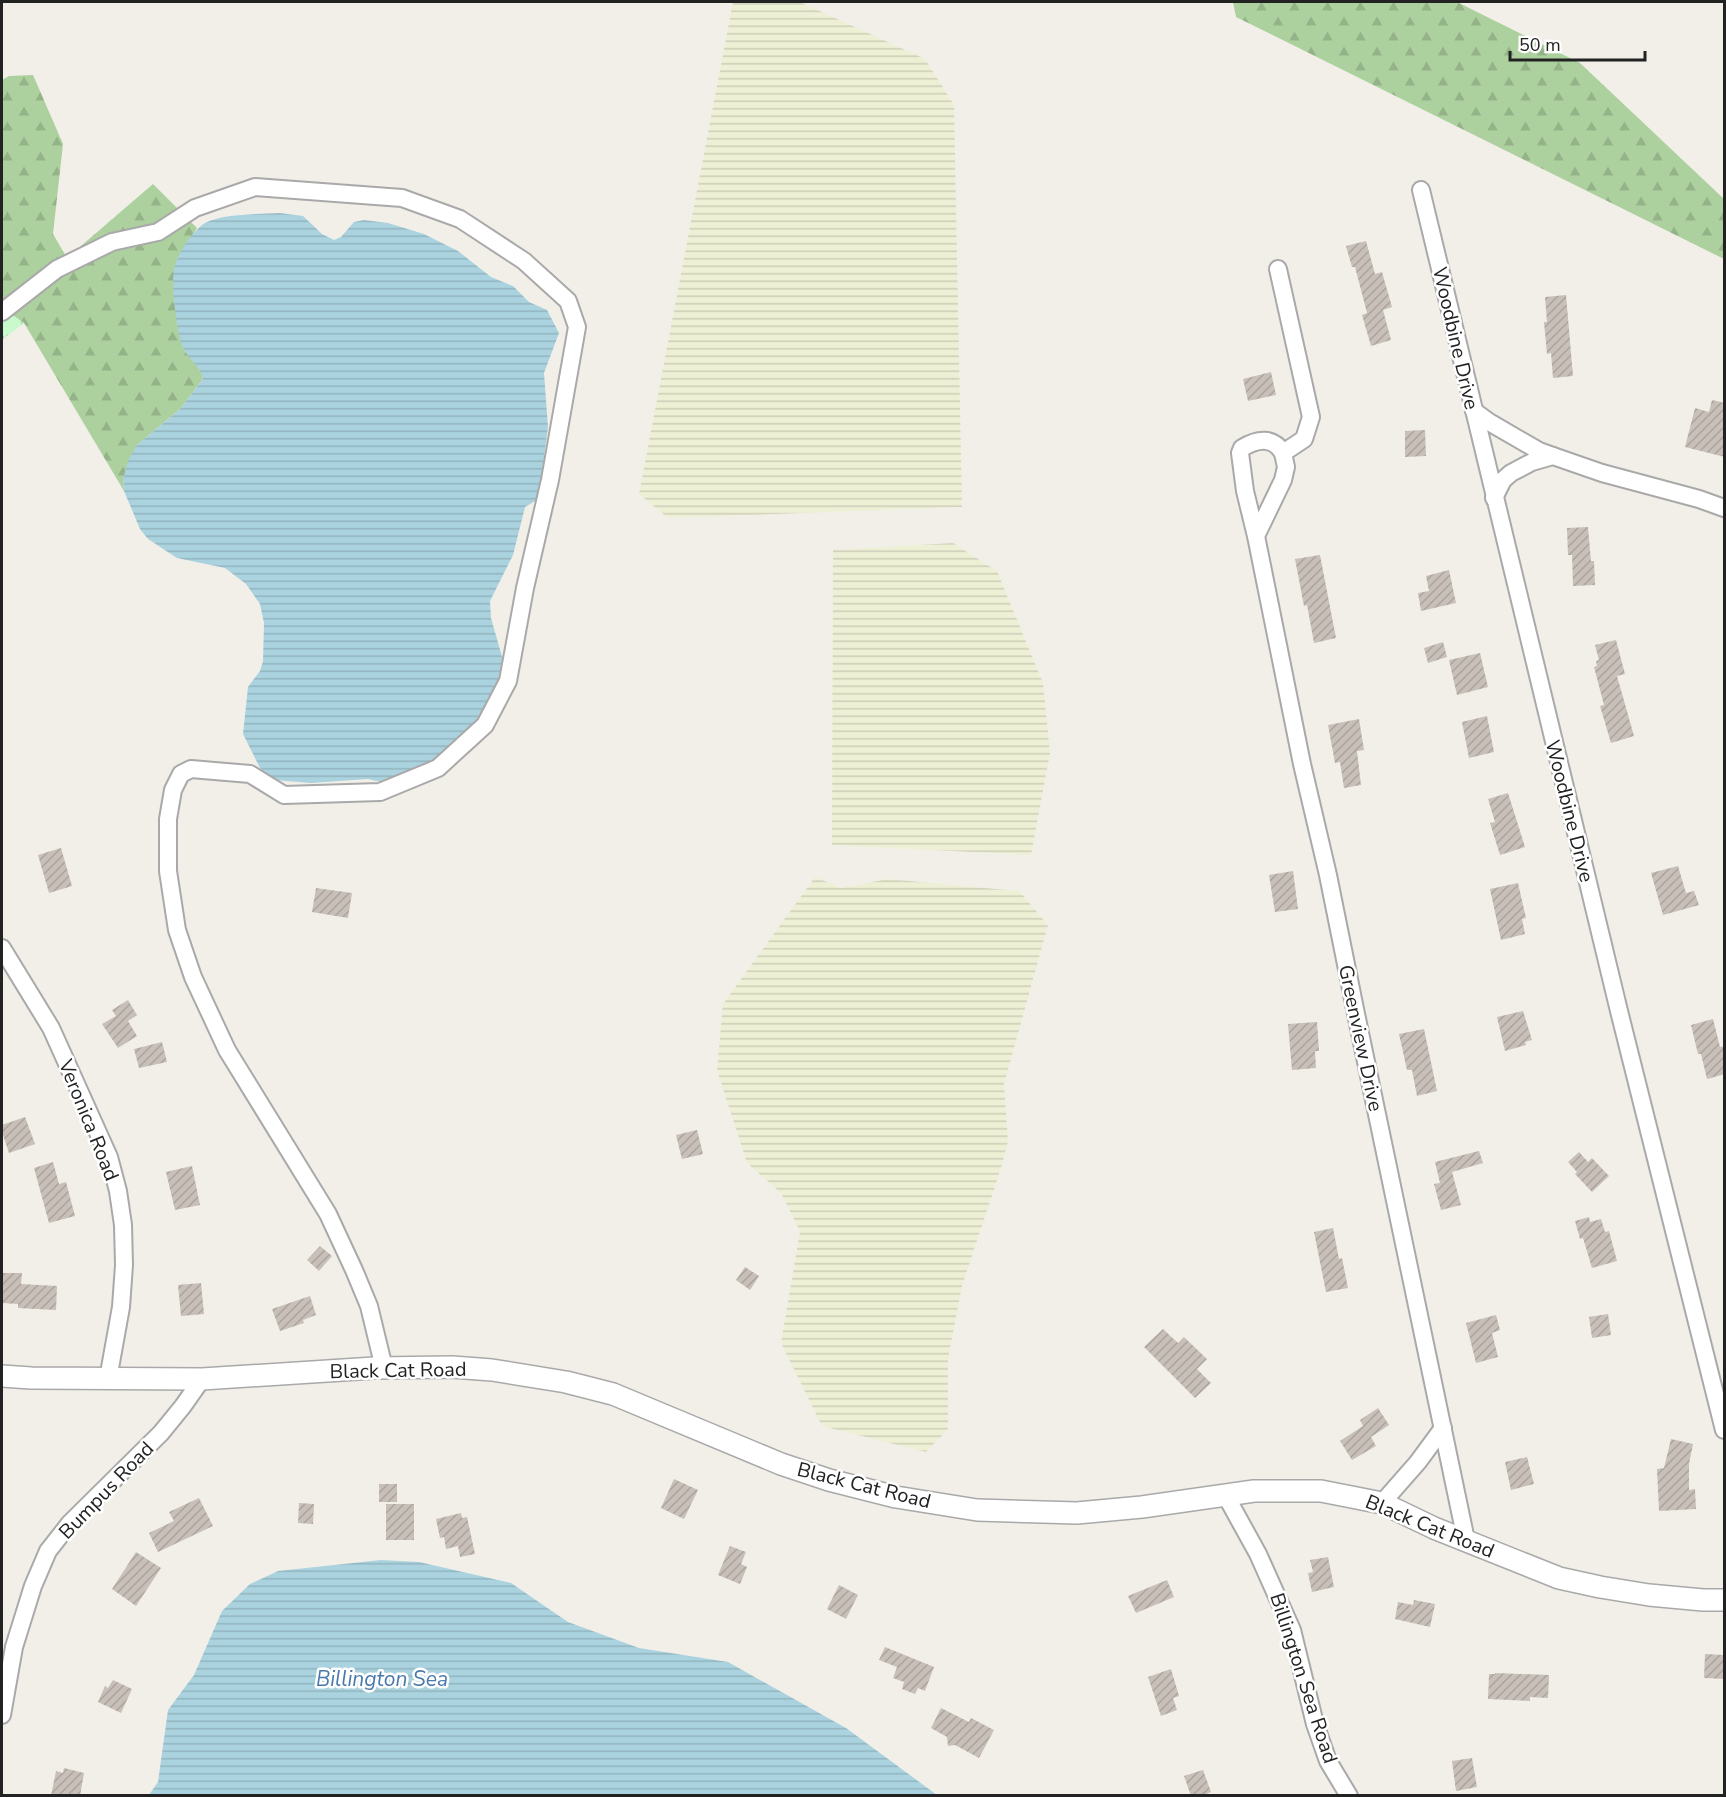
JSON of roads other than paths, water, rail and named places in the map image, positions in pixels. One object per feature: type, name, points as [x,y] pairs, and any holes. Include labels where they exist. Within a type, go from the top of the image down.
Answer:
[{"type":"street","points":[[2,312],[57,269],[112,242],[158,232],[195,208],[255,187],[402,198],[460,219],[524,261],[568,301],[577,327],[550,480],[525,588],[508,681],[485,725],[438,768],[380,792],[284,795],[250,774],[191,769],[181,774],[173,790],[168,819],[168,871],[177,930],[193,977],[227,1050],[328,1214],[369,1306],[384,1368]]},
{"type":"street","name":"Woodbine Drive","points":[[1421,190],[1619,1011],[1725,1430]]},
{"type":"street","points":[[1256,536],[1283,480],[1286,467],[1283,453],[1304,439],[1311,417],[1278,269]]},
{"type":"street","points":[[1474,411],[1539,451],[1602,473],[1725,508]]},
{"type":"street","name":"Greenview Drive","points":[[1283,453],[1272,441],[1262,440],[1242,448],[1240,453],[1245,491],[1302,764],[1328,875],[1466,1540]]},
{"type":"street","points":[[1494,498],[1503,480],[1511,473],[1532,462],[1552,456]]},
{"type":"street","name":"Veronica Road","points":[[2,948],[51,1028],[109,1157],[118,1191],[123,1225],[124,1265],[121,1307],[108,1379]]},
{"type":"street","name":"Black Cat Road","points":[[2,1376],[201,1379],[384,1368],[452,1366],[492,1370],[566,1382],[613,1394],[771,1460],[829,1480],[896,1497],[966,1508],[1077,1513],[1142,1507],[1254,1491],[1321,1491],[1382,1503],[1434,1528],[1559,1578],[1649,1595],[1725,1600]]},
{"type":"street","name":"Bumpus Road","points":[[2,1715],[14,1647],[33,1586],[48,1551],[70,1523],[161,1433],[201,1379]]},
{"type":"street","points":[[1382,1503],[1418,1462],[1443,1428]]},
{"type":"street","name":"Billington Sea Road","points":[[1226,1496],[1258,1554],[1292,1630],[1314,1719],[1328,1761],[1349,1796]]},
{"type":"water","points":[[280,213],[303,216],[322,234],[334,240],[341,237],[354,222],[364,220],[388,223],[424,234],[458,251],[491,277],[513,286],[529,302],[547,310],[559,333],[544,373],[548,427],[540,490],[537,500],[525,507],[513,555],[490,601],[491,618],[503,660],[498,692],[485,720],[425,768],[385,783],[368,779],[311,783],[274,780],[260,768],[243,734],[248,687],[260,671],[263,661],[264,623],[260,604],[246,584],[225,568],[177,558],[148,539],[140,529],[124,491],[123,479],[128,461],[137,445],[180,409],[203,379],[200,370],[183,348],[177,321],[173,277],[175,264],[182,250],[196,230],[214,219]]},
{"type":"water","name":"Billington Sea","points":[[381,1560],[419,1562],[511,1583],[568,1622],[639,1648],[728,1662],[846,1728],[937,1795],[149,1795],[158,1782],[168,1710],[194,1675],[222,1611],[250,1584],[278,1571]]}]
